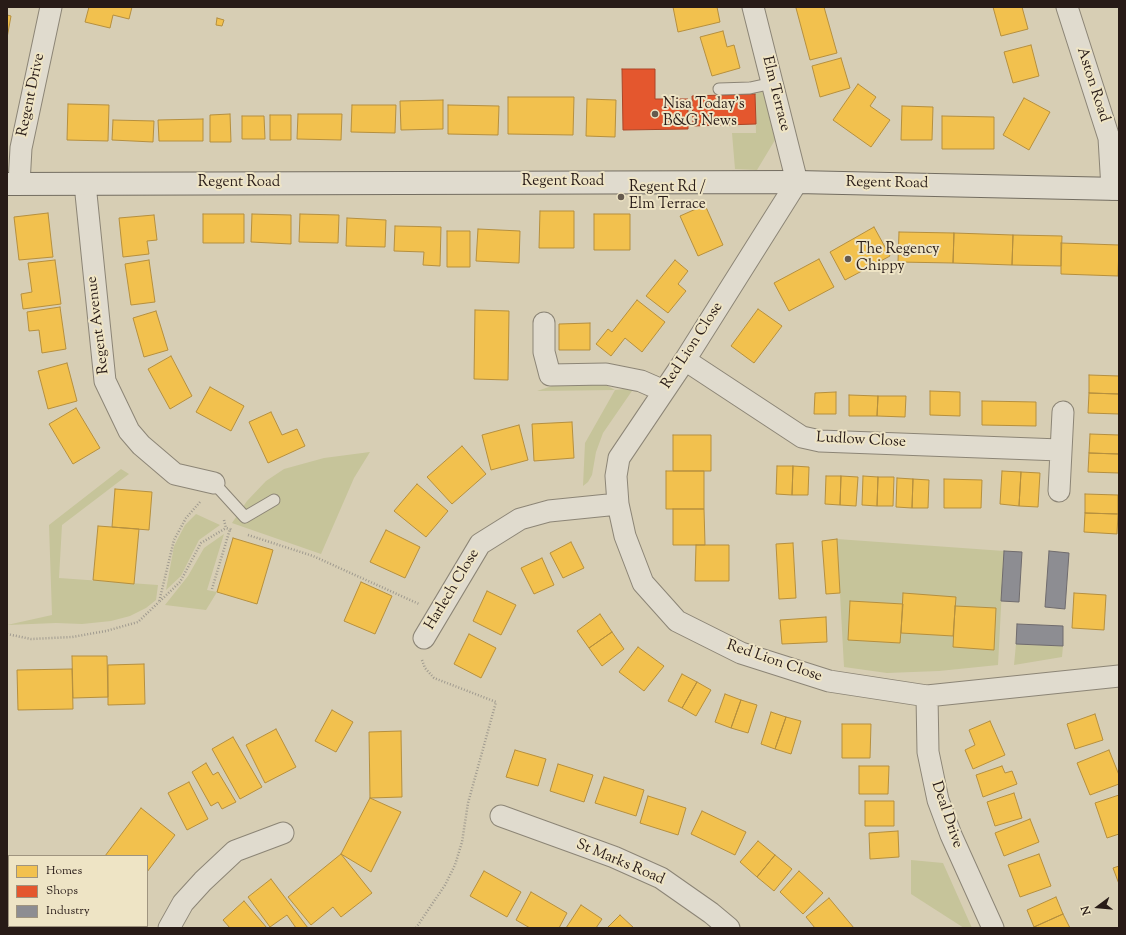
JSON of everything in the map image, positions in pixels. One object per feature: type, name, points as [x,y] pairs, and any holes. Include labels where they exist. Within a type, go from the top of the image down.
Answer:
[{"type":"street","name":"Regent Drive","points":[[13,184],[51,7]]},
{"type":"street","name":"Elm Terrace","points":[[753,7],[797,182]]},
{"type":"street","name":"Aston Road","points":[[1067,7],[1109,138],[1115,189]]},
{"type":"street","name":"Regent Road","points":[[13,184],[232,182],[797,182],[1115,189]]},
{"type":"street","name":"Red Lion Close","points":[[797,182],[685,360],[619,458],[616,476],[618,504],[625,536],[643,583],[677,622],[741,653],[829,681],[927,696],[1119,676]]},
{"type":"street","name":"Regent Avenue","points":[[85,184],[91,260],[105,381],[129,431],[141,445],[175,474],[214,484]]},
{"type":"street","points":[[544,323],[544,352],[550,375],[606,374],[641,381],[664,391]]},
{"type":"street","name":"Ludlow Close","points":[[685,360],[802,437],[820,441],[1060,450]]},
{"type":"street","points":[[1059,491],[1063,412]]},
{"type":"street","name":"Harlech Close","points":[[423,647],[480,544],[520,519],[549,511],[618,504]]},
{"type":"street","name":"Deal Drive","points":[[927,696],[928,752],[938,800],[951,836],[993,928]]},
{"type":"street","name":"St Marks Road","points":[[501,816],[614,857],[661,878],[711,913],[729,928]]},
{"type":"street","points":[[169,928],[183,903],[203,881],[235,851],[284,833]]},
{"type":"lane","points":[[719,89],[750,88],[773,83]]},
{"type":"lane","points":[[214,484],[245,517],[274,500]]},
{"type":"path","points":[[159,602],[174,540],[186,518],[195,510],[214,484]]},
{"type":"path","points":[[7,634],[31,639],[72,637],[106,632],[138,622],[180,582],[201,543],[226,528]]},
{"type":"path","points":[[212,589],[230,529],[238,531]]},
{"type":"path","points":[[245,534],[313,556],[422,606]]},
{"type":"path","points":[[416,928],[445,885],[455,865],[462,842],[468,803],[496,702],[434,678],[425,668],[423,647]]},
{"type":"shaded area","points":[[763,91],[775,140],[757,170],[735,169],[732,133],[756,133],[755,94]]},
{"type":"shaded area","points":[[558,384],[604,384],[615,390],[537,391]]},
{"type":"shaded area","points":[[634,388],[603,433],[596,452],[592,475],[588,482],[583,486],[585,443],[615,390]]},
{"type":"shaded area","points":[[370,452],[354,478],[321,554],[232,523],[247,501],[266,481],[284,469],[324,458]]},
{"type":"shaded area","points":[[121,469],[129,474],[62,525],[59,578],[158,585],[156,600],[146,608],[130,616],[111,621],[82,624],[56,623],[7,625],[52,615],[49,525]]},
{"type":"shaded area","points":[[196,514],[220,525],[199,540],[181,576],[166,590],[174,546],[185,525]]},
{"type":"shaded area","points":[[224,534],[207,590],[217,592],[206,610],[165,605],[188,576],[204,548]]},
{"type":"shaded area","points":[[837,539],[1004,551],[998,665],[939,671],[887,673],[844,667]]},
{"type":"shaded area","points":[[1016,644],[1063,646],[1062,657],[1014,665]]},
{"type":"shaded area","points":[[911,860],[943,863],[972,928],[964,928],[911,894]]},
{"type":"building: Homes","points":[[89,7],[132,7],[129,19],[113,15],[110,28],[85,22]]},
{"type":"building: Homes","points":[[673,7],[717,7],[720,22],[678,32]]},
{"type":"building: Homes","points":[[824,7],[837,53],[810,60],[796,8]]},
{"type":"building: Homes","points":[[993,7],[1022,7],[1028,29],[1001,36]]},
{"type":"building: Homes","points":[[7,15],[11,16],[7,38]]},
{"type":"building: Homes","points":[[217,18],[224,20],[222,26],[216,25]]},
{"type":"building: Homes","points":[[723,31],[727,47],[734,45],[740,68],[712,76],[700,37]]},
{"type":"building: Homes","points":[[1031,45],[1039,76],[1013,83],[1004,52]]},
{"type":"building: Homes","points":[[841,58],[850,88],[820,97],[812,66]]},
{"type":"building: Homes","points":[[858,84],[876,97],[870,106],[890,120],[871,147],[833,120]]},
{"type":"building: Homes","points":[[508,97],[574,97],[573,135],[508,134]]},
{"type":"building: Homes","points":[[1024,98],[1050,112],[1029,150],[1003,135]]},
{"type":"building: Homes","points":[[587,99],[616,100],[615,137],[586,136]]},
{"type":"building: Homes","points":[[443,100],[443,129],[401,130],[400,101]]},
{"type":"building: Homes","points":[[68,104],[109,105],[108,141],[67,140]]},
{"type":"building: Homes","points":[[352,105],[396,105],[395,133],[351,132]]},
{"type":"building: Homes","points":[[448,105],[499,106],[498,135],[448,134]]},
{"type":"building: Homes","points":[[902,106],[933,107],[932,140],[901,140]]},
{"type":"building: Homes","points":[[230,114],[231,142],[210,142],[210,115]]},
{"type":"building: Homes","points":[[298,114],[342,114],[341,140],[297,139]]},
{"type":"building: Homes","points":[[270,115],[291,115],[291,140],[270,140]]},
{"type":"building: Homes","points":[[242,116],[264,116],[265,139],[242,139]]},
{"type":"building: Homes","points":[[942,116],[994,117],[994,149],[942,149]]},
{"type":"building: Homes","points":[[203,119],[203,141],[159,141],[158,120]]},
{"type":"building: Homes","points":[[113,120],[154,121],[153,142],[112,140]]},
{"type":"building: Homes","points":[[705,205],[723,245],[698,256],[680,216]]},
{"type":"building: Homes","points":[[540,211],[574,211],[574,248],[539,248]]},
{"type":"building: Homes","points":[[48,213],[53,257],[19,260],[14,217]]},
{"type":"building: Homes","points":[[203,214],[244,214],[244,243],[203,243]]},
{"type":"building: Homes","points":[[252,214],[291,215],[291,244],[251,242]]},
{"type":"building: Homes","points":[[300,214],[339,215],[338,243],[299,242]]},
{"type":"building: Homes","points":[[594,214],[630,214],[630,250],[594,250]]},
{"type":"building: Homes","points":[[154,215],[157,240],[147,241],[149,254],[123,257],[119,218]]},
{"type":"building: Homes","points":[[347,218],[386,220],[385,247],[346,246]]},
{"type":"building: Homes","points":[[395,226],[441,227],[440,266],[423,265],[424,252],[394,251]]},
{"type":"building: Homes","points":[[874,227],[890,256],[845,280],[830,252]]},
{"type":"building: Homes","points":[[478,229],[520,231],[519,263],[476,261]]},
{"type":"building: Homes","points":[[447,231],[470,231],[470,267],[447,267]]},
{"type":"building: Homes","points":[[899,232],[954,233],[953,263],[898,262]]},
{"type":"building: Homes","points":[[954,233],[1013,235],[1012,265],[953,263]]},
{"type":"building: Homes","points":[[1013,235],[1062,236],[1061,266],[1012,265]]},
{"type":"building: Homes","points":[[1061,243],[1119,245],[1118,276],[1061,274]]},
{"type":"building: Homes","points":[[819,259],[834,287],[789,311],[774,283]]},
{"type":"building: Homes","points":[[55,260],[61,304],[23,309],[21,294],[32,292],[28,263]]},
{"type":"building: Homes","points":[[149,260],[155,302],[131,305],[125,264]]},
{"type":"building: Homes","points":[[675,260],[688,271],[678,284],[686,291],[668,313],[646,296]]},
{"type":"building: Homes","points":[[637,300],[665,322],[642,352],[625,338],[611,356],[596,344],[608,329],[612,332]]},
{"type":"building: Homes","points":[[60,307],[66,349],[42,353],[39,330],[29,331],[27,312]]},
{"type":"building: Homes","points":[[758,309],[782,326],[754,363],[731,346]]},
{"type":"building: Homes","points":[[475,310],[509,311],[508,380],[474,379]]},
{"type":"building: Homes","points":[[156,311],[168,350],[144,357],[133,318]]},
{"type":"building: Homes","points":[[590,323],[590,350],[559,350],[559,324]]},
{"type":"building: Homes","points":[[171,356],[192,396],[170,409],[148,369]]},
{"type":"building: Homes","points":[[67,363],[77,401],[48,409],[38,371]]},
{"type":"building: Homes","points":[[1089,375],[1119,376],[1119,394],[1089,393]]},
{"type":"building: Homes","points":[[210,387],[244,406],[231,431],[196,412]]},
{"type":"building: Homes","points":[[930,391],[960,392],[960,416],[930,415]]},
{"type":"building: Homes","points":[[836,392],[836,414],[814,414],[815,393]]},
{"type":"building: Homes","points":[[1089,393],[1119,394],[1119,414],[1088,413]]},
{"type":"building: Homes","points":[[849,395],[878,396],[877,416],[849,416]]},
{"type":"building: Homes","points":[[878,396],[906,396],[905,417],[877,416]]},
{"type":"building: Homes","points":[[982,401],[1036,402],[1036,426],[982,425]]},
{"type":"building: Homes","points":[[76,408],[100,448],[73,464],[49,424]]},
{"type":"building: Homes","points":[[271,412],[282,435],[297,429],[305,446],[268,463],[249,422]]},
{"type":"building: Homes","points":[[572,422],[574,458],[534,461],[532,424]]},
{"type":"building: Homes","points":[[519,425],[528,460],[491,470],[482,435]]},
{"type":"building: Homes","points":[[1090,434],[1119,435],[1119,454],[1089,453]]},
{"type":"building: Homes","points":[[673,435],[711,435],[711,471],[673,471]]},
{"type":"building: Homes","points":[[462,446],[486,474],[452,504],[427,477]]},
{"type":"building: Homes","points":[[1089,453],[1119,454],[1119,473],[1088,472]]},
{"type":"building: Homes","points":[[777,466],[793,466],[792,495],[776,494]]},
{"type":"building: Homes","points":[[793,466],[809,467],[808,495],[792,495]]},
{"type":"building: Homes","points":[[666,471],[704,471],[704,509],[666,509]]},
{"type":"building: Homes","points":[[1002,471],[1021,472],[1019,506],[1000,504]]},
{"type":"building: Homes","points":[[1021,472],[1040,473],[1038,507],[1019,506]]},
{"type":"building: Homes","points":[[826,476],[841,476],[840,505],[825,504]]},
{"type":"building: Homes","points":[[841,476],[858,477],[856,506],[840,505]]},
{"type":"building: Homes","points":[[863,476],[878,477],[877,506],[862,505]]},
{"type":"building: Homes","points":[[878,477],[894,477],[893,506],[877,506]]},
{"type":"building: Homes","points":[[897,478],[913,479],[912,508],[896,507]]},
{"type":"building: Homes","points":[[913,479],[929,480],[928,508],[912,508]]},
{"type":"building: Homes","points":[[944,479],[982,480],[981,508],[944,508]]},
{"type":"building: Homes","points":[[417,484],[448,511],[426,537],[394,511]]},
{"type":"building: Homes","points":[[115,489],[152,492],[149,530],[112,527]]},
{"type":"building: Homes","points":[[1085,494],[1118,495],[1118,514],[1085,513]]},
{"type":"building: Homes","points":[[673,509],[704,509],[705,545],[673,545]]},
{"type":"building: Homes","points":[[1085,513],[1118,514],[1117,534],[1084,532]]},
{"type":"building: Homes","points":[[98,526],[139,529],[134,584],[93,580]]},
{"type":"building: Homes","points":[[386,530],[420,547],[405,578],[370,562]]},
{"type":"building: Homes","points":[[233,538],[273,550],[257,604],[217,592]]},
{"type":"building: Homes","points":[[837,539],[840,593],[826,594],[822,541]]},
{"type":"building: Homes","points":[[571,542],[584,568],[563,578],[550,553]]},
{"type":"building: Homes","points":[[793,543],[796,598],[779,599],[776,544]]},
{"type":"building: Homes","points":[[696,545],[729,545],[729,581],[695,581]]},
{"type":"building: Homes","points":[[542,558],[554,585],[534,594],[521,568]]},
{"type":"building: Homes","points":[[361,582],[392,596],[375,634],[344,621]]},
{"type":"building: Homes","points":[[487,591],[516,605],[501,635],[473,621]]},
{"type":"building: Homes","points":[[903,593],[956,597],[953,636],[901,633]]},
{"type":"building: Homes","points":[[1074,593],[1106,595],[1104,630],[1072,628]]},
{"type":"building: Homes","points":[[850,601],[903,604],[900,643],[848,640]]},
{"type":"building: Homes","points":[[955,606],[996,608],[994,650],[953,647]]},
{"type":"building: Homes","points":[[600,614],[612,632],[589,648],[577,631]]},
{"type":"building: Homes","points":[[826,617],[827,642],[782,644],[780,620]]},
{"type":"building: Homes","points":[[612,632],[624,649],[602,666],[589,648]]},
{"type":"building: Homes","points":[[469,634],[496,648],[481,678],[454,664]]},
{"type":"building: Homes","points":[[638,647],[664,666],[644,691],[619,672]]},
{"type":"building: Homes","points":[[72,656],[107,656],[108,697],[73,698]]},
{"type":"building: Homes","points":[[144,664],[145,704],[108,705],[108,665]]},
{"type":"building: Homes","points":[[72,669],[73,709],[18,710],[17,670]]},
{"type":"building: Homes","points":[[682,674],[697,682],[682,708],[668,701]]},
{"type":"building: Homes","points":[[697,682],[711,690],[696,716],[682,708]]},
{"type":"building: Homes","points":[[725,694],[741,700],[731,728],[715,722]]},
{"type":"building: Homes","points":[[741,700],[757,705],[748,733],[731,728]]},
{"type":"building: Homes","points":[[332,710],[353,722],[336,752],[315,741]]},
{"type":"building: Homes","points":[[771,712],[786,717],[775,749],[761,744]]},
{"type":"building: Homes","points":[[1095,714],[1103,740],[1075,749],[1067,724]]},
{"type":"building: Homes","points":[[786,717],[801,721],[791,754],[775,749]]},
{"type":"building: Homes","points":[[990,721],[1005,755],[973,769],[965,750],[975,745],[969,730]]},
{"type":"building: Homes","points":[[842,724],[871,724],[870,758],[842,758]]},
{"type":"building: Homes","points":[[276,729],[296,767],[265,783],[246,745]]},
{"type":"building: Homes","points":[[401,731],[402,797],[370,798],[369,732]]},
{"type":"building: Homes","points":[[233,737],[262,787],[240,799],[212,749]]},
{"type":"building: Homes","points":[[515,750],[546,759],[538,786],[506,777]]},
{"type":"building: Homes","points":[[1109,750],[1119,775],[1119,784],[1090,795],[1077,763]]},
{"type":"building: Homes","points":[[206,763],[213,775],[218,772],[236,802],[222,809],[218,802],[211,806],[192,772]]},
{"type":"building: Homes","points":[[558,764],[593,775],[584,802],[550,791]]},
{"type":"building: Homes","points":[[859,766],[889,766],[888,794],[859,794]]},
{"type":"building: Homes","points":[[1002,766],[1005,773],[1012,771],[1017,784],[983,797],[976,775]]},
{"type":"building: Homes","points":[[604,777],[644,790],[636,816],[595,803]]},
{"type":"building: Homes","points":[[189,782],[208,819],[187,830],[168,793]]},
{"type":"building: Homes","points":[[1014,793],[1022,818],[995,826],[987,802]]},
{"type":"building: Homes","points":[[1119,795],[1119,834],[1107,838],[1095,803]]},
{"type":"building: Homes","points":[[648,796],[686,808],[678,835],[640,823]]},
{"type":"building: Homes","points":[[370,798],[401,812],[371,872],[341,854]]},
{"type":"building: Homes","points":[[865,801],[894,801],[894,826],[865,826]]},
{"type":"building: Homes","points":[[141,808],[175,835],[148,871],[148,855],[106,855]]},
{"type":"building: Homes","points":[[702,811],[746,832],[735,855],[691,834]]},
{"type":"building: Homes","points":[[1030,819],[1039,842],[1004,856],[995,833]]},
{"type":"building: Homes","points":[[898,831],[899,857],[870,859],[869,833]]},
{"type":"building: Homes","points":[[758,841],[775,855],[757,877],[740,862]]},
{"type":"building: Homes","points":[[341,854],[372,893],[341,917],[333,907],[311,925],[288,897]]},
{"type":"building: Homes","points":[[1039,854],[1051,886],[1020,897],[1008,865]]},
{"type":"building: Homes","points":[[775,855],[792,869],[774,891],[757,877]]},
{"type":"building: Homes","points":[[1119,866],[1119,884],[1113,868]]},
{"type":"building: Homes","points":[[484,871],[521,892],[507,917],[470,896]]},
{"type":"building: Homes","points":[[799,871],[823,893],[803,914],[780,892]]},
{"type":"building: Homes","points":[[271,879],[308,928],[296,928],[287,915],[270,927],[248,897]]},
{"type":"building: Homes","points":[[531,892],[567,913],[559,928],[530,928],[516,920]]},
{"type":"building: Homes","points":[[1056,897],[1063,914],[1034,927],[1027,910]]},
{"type":"building: Homes","points":[[829,898],[854,928],[815,928],[806,917]]},
{"type":"building: Homes","points":[[244,901],[267,928],[230,928],[223,920]]},
{"type":"building: Homes","points":[[581,905],[602,919],[596,928],[566,928]]},
{"type":"building: Homes","points":[[1063,914],[1070,928],[1034,927]]},
{"type":"building: Homes","points":[[620,915],[634,928],[607,928]]},
{"type":"building: Homes","points":[[80,927],[124,927],[124,928]]},
{"type":"building: Shops","name":"Nisa Today's B&G News","points":[[622,69],[655,69],[655,99],[688,99],[688,129],[623,130]]},
{"type":"building: Shops","points":[[755,94],[756,124],[693,126],[692,96]]},
{"type":"building: Industry","points":[[1004,551],[1022,552],[1019,602],[1001,601]]},
{"type":"building: Industry","points":[[1049,551],[1069,553],[1065,609],[1045,607]]},
{"type":"building: Industry","points":[[1017,624],[1063,626],[1063,646],[1016,644]]},
{"type":"place","name":"Nisa Today's B&G News","points":[[655,114]]},
{"type":"place","name":"Regent Rd / Elm Terrace","points":[[621,197]]},
{"type":"place","name":"The Regency Chippy","points":[[848,259]]}]
